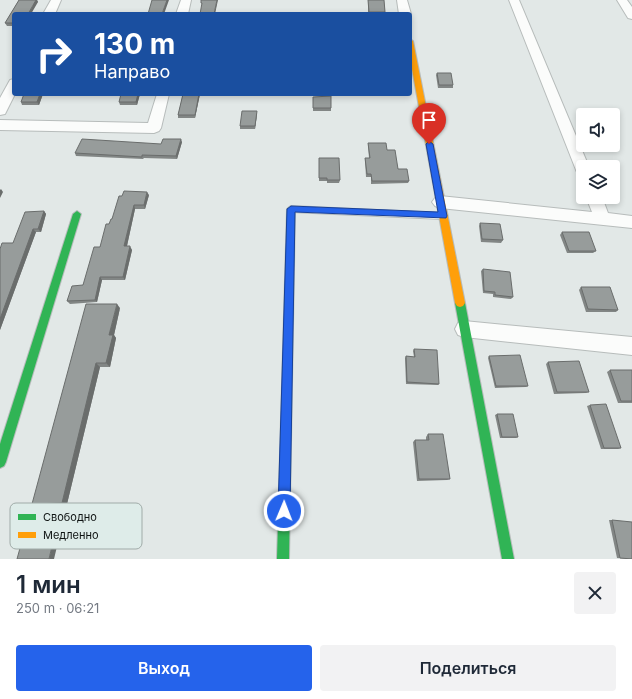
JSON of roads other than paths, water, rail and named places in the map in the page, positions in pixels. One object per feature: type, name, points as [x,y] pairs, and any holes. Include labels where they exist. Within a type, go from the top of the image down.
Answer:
[{"type":"street","points":[[50,12],[56,0]]},
{"type":"street","points":[[183,12],[186,0]]},
{"type":"street","points":[[402,0],[405,12]]},
{"type":"street","points":[[514,0],[579,160]]},
{"type":"street","points":[[622,0],[632,16]]},
{"type":"street","points":[[412,52],[508,559]]},
{"type":"street","points":[[0,111],[12,87]]},
{"type":"street","points":[[0,125],[154,128],[162,96]]},
{"type":"street","points":[[597,204],[603,219]]},
{"type":"street","points":[[283,559],[291,209]]},
{"type":"street","points":[[442,209],[632,222]]},
{"type":"street","points":[[0,462],[77,214]]},
{"type":"street","points":[[464,329],[632,346]]},
{"type":"lane","points":[[291,209],[442,209]]}]
